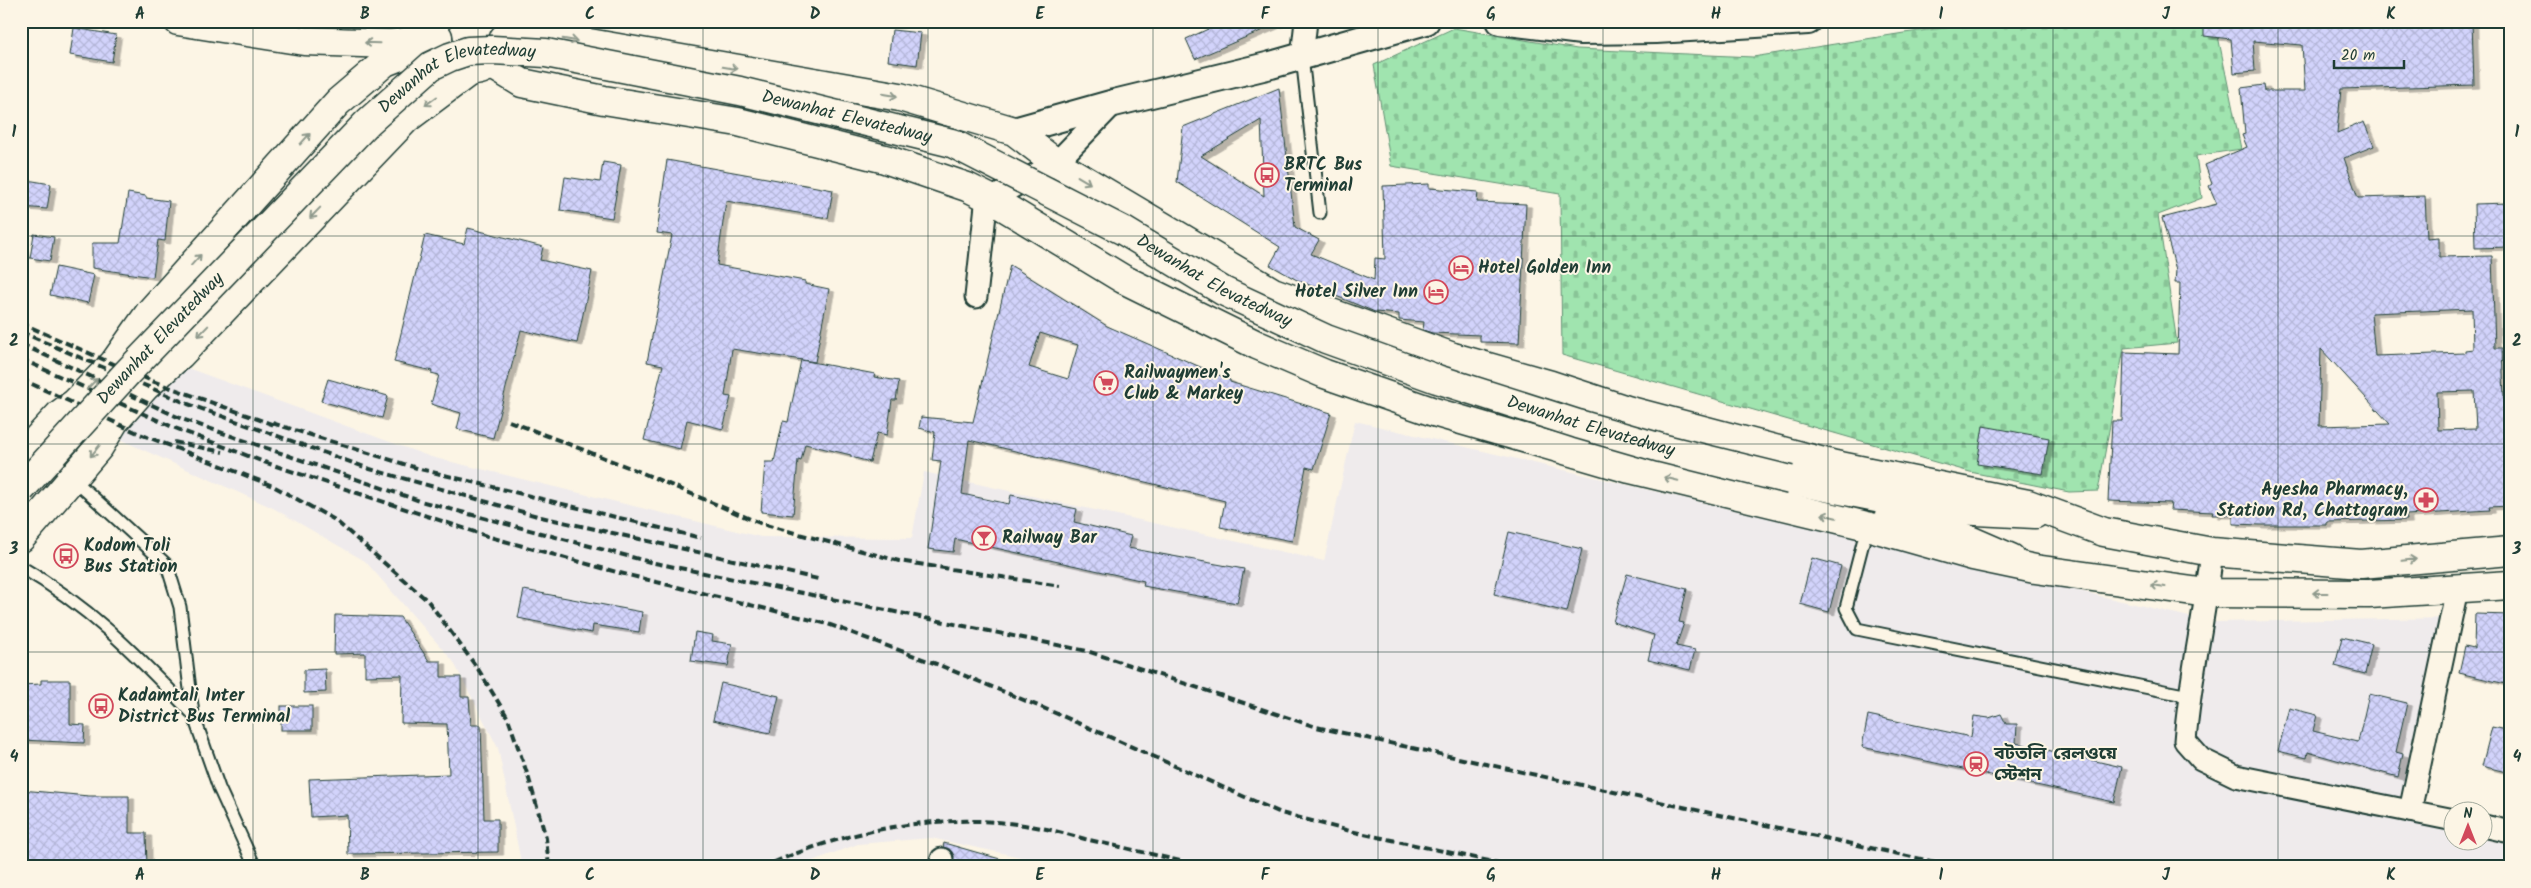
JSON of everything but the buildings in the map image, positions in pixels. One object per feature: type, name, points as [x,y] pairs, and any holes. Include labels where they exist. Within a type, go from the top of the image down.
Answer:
[{"type":"main road","points":[[178,21],[304,41],[390,44],[437,31]]},
{"type":"main road","points":[[21,538],[99,446],[114,422],[145,386],[180,355],[368,157],[406,119],[498,57],[501,30],[549,36],[900,97],[1014,131],[1056,163],[1273,292],[1453,358],[1551,385],[1627,410],[1834,465],[2028,504],[2104,532],[2212,552],[2361,564],[2510,551]]},
{"type":"main road","points":[[437,31],[446,61],[457,68],[480,68],[522,83],[604,100],[738,122],[885,159],[967,188],[991,199],[1123,279],[1257,345],[1325,374],[1434,412],[1621,467],[1867,526],[1973,556],[2035,568],[2208,592],[2369,594],[2510,585]]},
{"type":"main road","points":[[25,451],[60,414],[75,403],[114,363],[150,312],[338,102],[385,62],[415,50],[437,31]]},
{"type":"main road","name":"Dewanhat Elevatedway","points":[[21,489],[126,372],[368,122],[431,66],[450,56],[468,51],[492,50],[546,54],[740,91],[952,143],[1124,231],[1223,291],[1326,339],[1437,379],[1578,424],[1660,448],[1790,480],[1937,509],[2056,515]]},
{"type":"main road","name":"Dewanhat Elevatedway","points":[[1790,480],[1883,514],[1965,538],[2035,568]]},
{"type":"street","points":[[1302,56],[1306,21]]},
{"type":"street","points":[[1014,131],[1114,103],[1302,56],[1426,21]]},
{"type":"street","points":[[1500,21],[1581,31],[1656,30],[1808,21]]},
{"type":"street","points":[[976,297],[986,205],[991,199],[1056,163],[1114,103]]},
{"type":"street","points":[[2212,552],[2208,592],[2189,696],[2185,741],[2201,759],[2236,776],[2444,818]]},
{"type":"street","points":[[2410,810],[2457,589]]},
{"type":"street","points":[[2494,828],[2510,832]]},
{"type":"lane","points":[[1302,56],[1320,213]]},
{"type":"lane","points":[[25,451],[72,478],[166,565],[180,607],[193,714],[219,788],[255,867]]},
{"type":"lane","points":[[1867,526],[1846,608],[1857,629],[2189,696]]},
{"type":"lane","points":[[21,567],[58,588],[126,644],[193,714]]},
{"type":"shaded area","points":[[182,366],[431,457],[761,537],[912,538],[924,472],[1324,561],[1355,421],[2211,622],[2456,618],[2416,824],[2444,830],[2444,850],[2494,850],[2494,841],[2510,845],[2510,867],[1067,867],[931,838],[858,844],[796,867],[522,867],[498,748],[453,661],[365,561],[273,508],[119,439]],"holes":[[[1509,532],[1582,549],[1567,612],[1494,594]],[[1627,574],[1687,589],[1621,597]],[[1619,603],[1683,623],[1678,642],[1613,622]],[[1653,641],[1695,650],[1690,670],[1648,660]],[[2001,714],[2006,724],[2017,724],[2016,743],[2121,767],[2114,802],[1862,747],[1868,716],[1971,737],[1974,716],[1989,718]]]},
{"type":"green space","points":[[2000,21],[2215,21],[2241,149],[2196,156],[2202,198],[2158,215],[2177,343],[2124,348],[2098,491],[2069,492],[1970,472],[1562,355],[1560,194],[1391,166],[1374,65],[1454,28],[1577,49],[1753,57],[1904,33]]},
{"type":"railway","points":[[21,323],[152,381],[277,426]]},
{"type":"railway","points":[[21,332],[188,404],[370,469],[541,517],[818,579]]},
{"type":"railway","points":[[21,344],[182,419],[420,501],[650,562],[1087,651],[1316,727],[1958,867]]},
{"type":"railway","points":[[21,359],[175,428],[264,462],[490,537],[620,573],[828,624],[939,665],[1060,715],[1281,813],[1350,831],[1517,867]]},
{"type":"railway","points":[[21,379],[140,434],[273,486],[335,520],[428,601],[478,669],[508,718],[529,779],[546,838],[549,867]]},
{"type":"railway","points":[[509,421],[638,471],[762,524],[899,561],[1060,586]]},
{"type":"railway","points":[[272,423],[420,469],[701,538]]},
{"type":"railway","points":[[174,442],[223,452]]},
{"type":"railway","points":[[763,867],[827,843],[860,834],[894,827],[962,821],[996,822],[1037,827],[1204,867]]},
{"type":"place","name":"BRTC Bus Terminal","points":[[1267,175]]},
{"type":"place","name":"Hotel Golden Inn","points":[[1461,268]]},
{"type":"place","name":"Hotel Silver Inn","points":[[1436,292]]},
{"type":"place","name":"Railwaymen's Club & Markey","points":[[1106,383]]},
{"type":"place","name":"Ayesha Pharmacy, Station Rd, Chattogram","points":[[2426,500]]},
{"type":"place","name":"Railway Bar","points":[[984,538]]},
{"type":"place","name":"Kodom Toli Bus Station","points":[[66,556]]},
{"type":"place","name":"Kadamtali Inter District Bus Terminal","points":[[101,706]]},
{"type":"place","name":"বটতলি রেলওয়ে স্টেশন","points":[[1976,764]]}]
